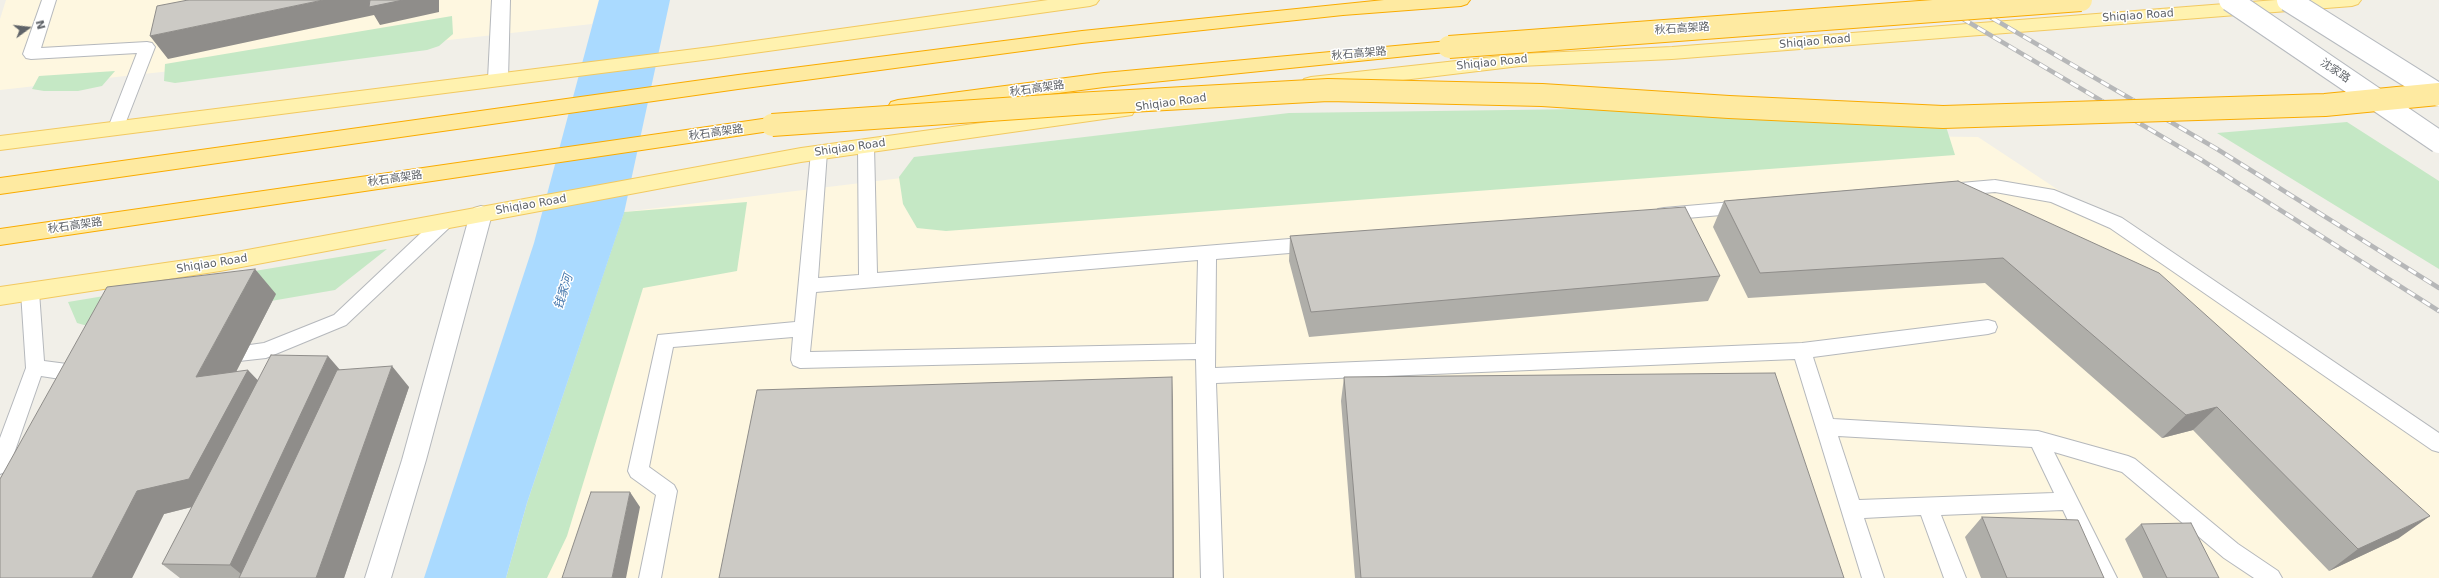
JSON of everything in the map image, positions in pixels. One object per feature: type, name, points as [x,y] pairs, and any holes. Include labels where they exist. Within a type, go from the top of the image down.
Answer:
[{"type":"highway","points":[[0,186],[746,81],[1082,37],[1343,9],[1461,0]]},
{"type":"highway","name":"秋石高架路","points":[[0,237],[772,124],[1104,80],[1377,52],[2081,0]]},
{"type":"highway","points":[[772,124],[1084,103],[1328,90],[1425,91],[1542,95],[1729,108],[1943,117],[2325,105],[2439,95]]},
{"type":"main road","points":[[0,143],[711,53],[1090,0]]},
{"type":"main road","name":"Shiqiao Road","points":[[0,296],[220,263],[508,209],[665,182],[819,152],[1345,79],[1520,60],[1672,53],[2352,0]]},
{"type":"street","points":[[498,79],[501,0]]},
{"type":"street","name":"沈家路","points":[[2230,0],[2439,142]]},
{"type":"street","points":[[2288,0],[2439,95]]},
{"type":"street","points":[[378,578],[414,460],[481,214]]},
{"type":"lane","points":[[48,0],[32,54],[147,47],[116,128]]},
{"type":"lane","points":[[866,146],[868,281]]},
{"type":"lane","points":[[819,152],[808,286],[800,360],[1205,351]]},
{"type":"lane","points":[[1931,192],[1995,186],[2054,196],[2116,223],[2439,444]]},
{"type":"lane","points":[[1644,216],[1764,206]]},
{"type":"lane","points":[[205,357],[266,350],[340,320],[445,221]]},
{"type":"lane","points":[[808,286],[1334,242]]},
{"type":"lane","points":[[1207,253],[1205,351],[1212,578]]},
{"type":"lane","points":[[0,465],[35,368],[30,292]]},
{"type":"lane","points":[[1206,376],[1802,351],[1988,327]]},
{"type":"lane","points":[[650,578],[667,491],[638,471],[665,340],[804,329]]},
{"type":"lane","points":[[1802,351],[1873,578]]},
{"type":"lane","points":[[35,368],[67,372],[98,369]]},
{"type":"lane","points":[[1826,427],[2038,439],[2128,464],[2231,551],[2271,578]]},
{"type":"lane","points":[[2038,439],[2106,578]]},
{"type":"lane","points":[[1852,509],[2069,501]]},
{"type":"lane","points":[[1928,506],[1955,578]]},
{"type":"shaded area","points":[[6,0],[599,0],[592,24],[0,90],[0,19]]},
{"type":"shaded area","points":[[1301,129],[1978,137],[2439,441],[2439,578],[506,578],[624,212]]},
{"type":"green space","points":[[452,16],[453,34],[439,46],[427,50],[175,83],[164,81],[165,64]]},
{"type":"green space","points":[[115,71],[102,86],[78,91],[44,91],[32,89],[39,76]]},
{"type":"green space","points":[[1729,107],[1943,117],[1955,155],[946,231],[917,228],[903,204],[899,177],[914,157],[1289,113]]},
{"type":"green space","points":[[2347,122],[2439,181],[2439,269],[2217,133]]},
{"type":"green space","points":[[747,202],[737,271],[643,288],[567,536],[547,578],[506,578],[527,503],[624,212]]},
{"type":"green space","points":[[387,249],[335,290],[102,330],[77,323],[68,302]]},
{"type":"water","name":"钱家河","points":[[599,0],[670,0],[624,213],[527,503],[506,578],[424,578],[534,243]]},
{"type":"building","points":[[188,0],[323,0],[150,36],[157,6]]},
{"type":"building","points":[[370,0],[403,0],[369,7]]},
{"type":"building","points":[[1958,181],[2159,273],[2430,516],[2358,549],[2217,407],[2186,415],[2003,258],[1760,273],[1724,201]]},
{"type":"building","points":[[1685,207],[1720,276],[1311,312],[1290,236]]},
{"type":"building","points":[[255,269],[196,377],[248,370],[189,479],[137,491],[92,578],[0,578],[0,479],[107,287]]},
{"type":"building","points":[[271,355],[328,356],[230,565],[162,564]]},
{"type":"building","points":[[392,366],[316,578],[239,578],[337,370]]},
{"type":"building","points":[[1775,373],[1844,578],[1361,578],[1344,377]]},
{"type":"building","points":[[1172,377],[1173,578],[719,578],[757,390]]},
{"type":"building","points":[[591,492],[630,492],[612,578],[562,578]]},
{"type":"building","points":[[1982,517],[2078,520],[2104,578],[2007,578]]},
{"type":"building","points":[[2191,523],[2219,578],[2167,578],[2141,524]]},
{"type":"railway","points":[[1931,0],[2200,159],[2439,311]]},
{"type":"railway","points":[[1961,0],[2217,149],[2439,288]]}]
